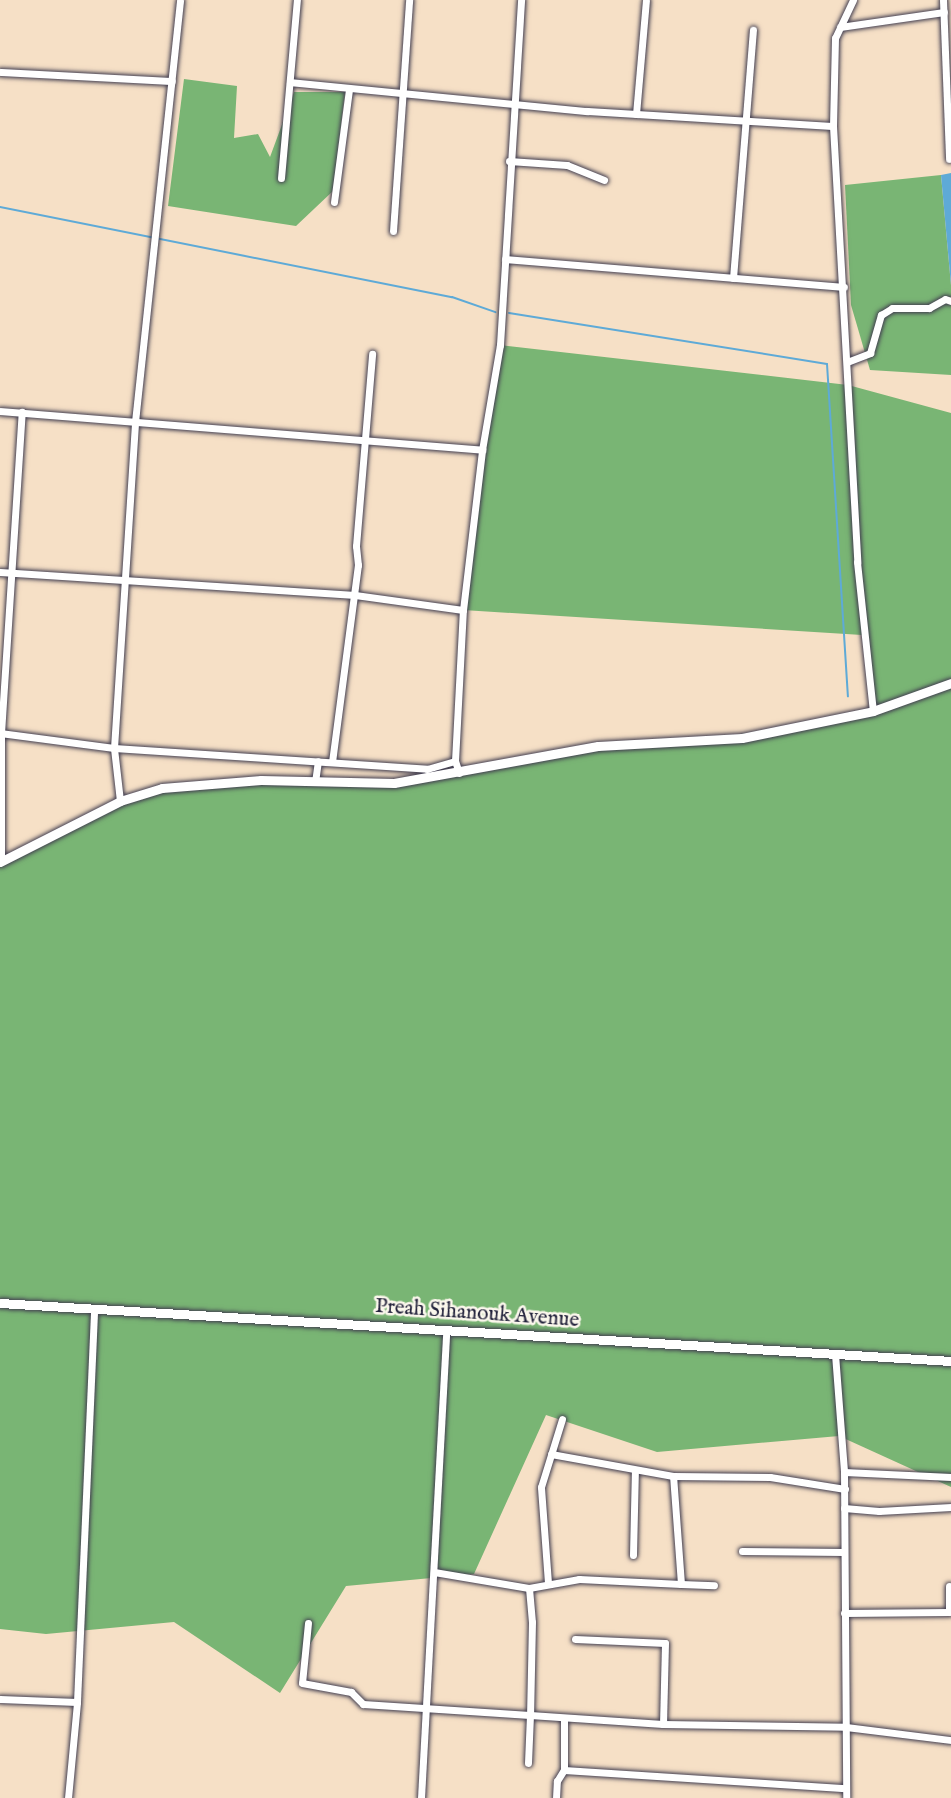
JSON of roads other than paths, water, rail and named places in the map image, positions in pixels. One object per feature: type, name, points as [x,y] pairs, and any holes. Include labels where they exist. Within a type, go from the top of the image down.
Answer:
[{"type":"main road","points":[[1,862],[120,801],[162,788],[261,780],[394,783],[598,746],[742,738],[873,711],[951,683]]},
{"type":"main road","name":"Preah Sihanouk Avenue","points":[[0,1302],[951,1361]]},
{"type":"street","points":[[120,801],[114,748],[135,422],[180,0]]},
{"type":"street","points":[[281,177],[297,0]]},
{"type":"street","points":[[393,231],[409,0]]},
{"type":"street","points":[[459,773],[455,761],[463,610],[482,450],[500,345],[509,161],[521,0]]},
{"type":"street","points":[[636,114],[646,0]]},
{"type":"street","points":[[853,0],[840,27],[833,55],[833,126],[861,614],[873,711]]},
{"type":"street","points":[[943,0],[948,40],[949,159]]},
{"type":"street","points":[[840,27],[944,12]]},
{"type":"street","points":[[733,278],[753,30]]},
{"type":"street","points":[[0,72],[172,81]]},
{"type":"street","points":[[290,82],[636,114],[833,126]]},
{"type":"street","points":[[334,202],[349,89]]},
{"type":"street","points":[[509,161],[567,165],[604,180]]},
{"type":"street","points":[[505,260],[844,287]]},
{"type":"street","points":[[847,362],[870,353],[881,315],[892,308],[929,308],[945,299],[951,301]]},
{"type":"street","points":[[332,762],[355,595],[372,354]]},
{"type":"street","points":[[0,411],[482,450]]},
{"type":"street","points":[[1,862],[1,733],[14,573],[22,412]]},
{"type":"street","points":[[0,572],[355,595],[463,610]]},
{"type":"street","points":[[1,733],[114,748],[427,769],[455,761]]},
{"type":"street","points":[[315,782],[318,761]]},
{"type":"street","points":[[68,1798],[77,1702],[94,1308]]},
{"type":"street","points":[[421,1798],[446,1330]]},
{"type":"street","points":[[835,1354],[845,1489],[846,1798]]},
{"type":"street","points":[[548,1583],[540,1497],[562,1419]]},
{"type":"street","points":[[551,1454],[673,1476],[770,1477],[845,1489]]},
{"type":"street","points":[[633,1555],[635,1470]]},
{"type":"street","points":[[844,1472],[951,1477]]},
{"type":"street","points":[[673,1476],[681,1584]]},
{"type":"street","points":[[844,1508],[879,1511],[951,1507]]},
{"type":"street","points":[[742,1551],[844,1552]]},
{"type":"street","points":[[434,1572],[529,1588],[579,1579],[714,1585]]},
{"type":"street","points":[[844,1613],[950,1612],[949,1586]]},
{"type":"street","points":[[528,1763],[532,1622],[529,1588]]},
{"type":"street","points":[[308,1623],[302,1683],[351,1692],[363,1704],[663,1724],[846,1727],[951,1740]]},
{"type":"street","points":[[575,1639],[665,1642],[663,1724]]},
{"type":"street","points":[[0,1699],[77,1702]]},
{"type":"street","points":[[556,1798],[557,1781],[564,1770],[564,1718]]},
{"type":"street","points":[[564,1770],[845,1788]]},
{"type":"water","points":[[951,173],[951,285],[941,175]]},
{"type":"waterway","points":[[0,207],[452,297],[495,312]]},
{"type":"waterway","points":[[509,313],[827,364],[848,696]]}]
